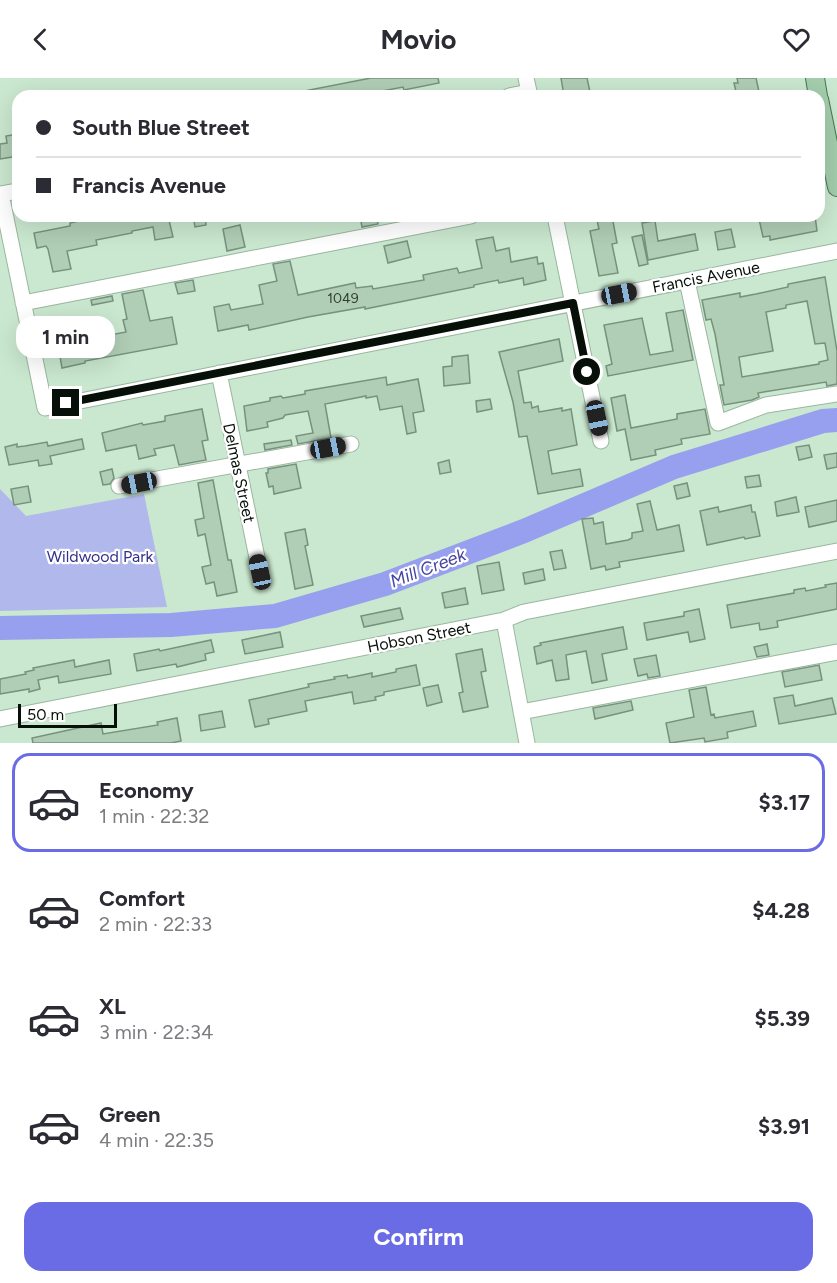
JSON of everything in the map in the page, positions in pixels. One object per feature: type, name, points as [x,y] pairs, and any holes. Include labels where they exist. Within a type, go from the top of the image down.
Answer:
[{"type":"main road","points":[[825,127],[837,187]]},
{"type":"street","points":[[1,194],[23,303],[440,222]]},
{"type":"street","points":[[556,222],[601,441]]},
{"type":"street","name":"Francis Avenue","points":[[23,303],[45,408],[837,251]]},
{"type":"street","points":[[687,281],[718,423],[766,405],[837,394]]},
{"type":"street","name":"Delmas Street","points":[[219,373],[260,572]]},
{"type":"street","points":[[119,486],[351,444]]},
{"type":"street","name":"Hobson Street","points":[[0,719],[504,620],[524,612],[837,551]]},
{"type":"street","points":[[504,620],[527,743]]},
{"type":"street","points":[[521,712],[837,652]]},
{"type":"green space","name":"Wildwood Park","points":[[0,489],[26,516],[144,494],[167,607],[0,611]]},
{"type":"building","points":[[371,78],[438,78],[439,83],[404,90],[403,87],[387,90],[309,90]]},
{"type":"building","points":[[561,78],[587,78],[590,90],[563,90]]},
{"type":"building","points":[[737,78],[756,78],[759,90],[736,90],[734,83],[738,83]]},
{"type":"building","points":[[12,135],[12,157],[0,159],[0,144],[7,143],[6,136]]},
{"type":"building","points":[[169,222],[173,237],[155,240],[153,227],[96,240],[97,245],[67,251],[71,269],[53,272],[48,249],[46,246],[37,248],[34,233],[70,226],[70,223]]},
{"type":"building","points":[[194,222],[206,222],[206,225],[195,227]]},
{"type":"building","points":[[361,222],[378,222],[378,224],[362,227]]},
{"type":"building","points":[[597,222],[613,222],[617,243],[612,244],[618,273],[599,276],[590,231],[599,229]]},
{"type":"building","points":[[655,222],[658,241],[695,234],[698,250],[648,260],[642,223]]},
{"type":"building","points":[[760,222],[816,222],[817,231],[770,240],[770,236],[763,237]]},
{"type":"building","points":[[240,225],[245,247],[227,251],[223,229]]},
{"type":"building","points":[[731,229],[735,247],[718,250],[715,232]]},
{"type":"building","points":[[642,235],[648,264],[639,266],[632,237]]},
{"type":"building","points":[[493,237],[496,251],[509,248],[511,262],[537,257],[538,264],[543,263],[546,280],[524,285],[523,278],[499,283],[498,280],[365,309],[365,307],[308,317],[249,330],[248,325],[218,331],[214,307],[229,304],[231,310],[263,304],[259,285],[277,281],[273,264],[290,261],[298,295],[355,283],[356,288],[372,286],[373,289],[424,280],[423,275],[457,268],[459,273],[482,268],[476,240]]},
{"type":"building","points":[[407,241],[411,257],[388,263],[384,246]]},
{"type":"building","points":[[825,277],[837,351],[837,384],[827,386],[826,382],[758,393],[759,397],[752,400],[724,405],[720,385],[724,385],[715,334],[711,319],[706,320],[702,300],[740,293],[740,297],[788,287],[788,284]],"holes":[[[807,301],[815,344],[825,343],[828,360],[819,362],[819,364],[742,377],[739,357],[773,351],[766,312]]]},
{"type":"building","points":[[193,280],[195,291],[178,294],[175,283]]},
{"type":"building","points":[[143,290],[150,321],[172,317],[177,344],[85,361],[85,363],[62,368],[58,345],[126,332],[123,320],[127,319],[122,294]]},
{"type":"building","points":[[112,296],[113,301],[92,305],[91,300]]},
{"type":"building","points":[[683,310],[693,360],[608,376],[606,366],[612,364],[604,325],[642,318],[650,355],[673,351],[666,313]]},
{"type":"building","points":[[559,339],[563,361],[518,371],[524,403],[531,402],[532,408],[538,406],[539,412],[562,408],[562,411],[571,409],[577,445],[548,451],[552,474],[580,469],[583,486],[538,494],[527,436],[519,437],[513,402],[499,352]]},
{"type":"building","points":[[468,355],[470,383],[444,386],[443,367],[452,366],[452,357]]},
{"type":"building","points":[[386,377],[387,385],[418,379],[424,411],[413,413],[416,432],[407,434],[402,406],[380,410],[377,396],[325,404],[331,438],[298,444],[296,436],[313,433],[308,411],[285,415],[283,418],[267,422],[268,427],[247,431],[244,406],[270,401],[270,398],[281,396],[283,398],[305,394],[305,391]]},
{"type":"building","points":[[625,395],[631,428],[677,419],[677,414],[705,409],[710,434],[681,439],[682,444],[655,450],[656,455],[631,460],[625,429],[617,431],[611,398]]},
{"type":"building","points":[[490,399],[492,409],[477,412],[476,401]]},
{"type":"building","points":[[202,409],[208,440],[202,441],[206,460],[179,465],[174,445],[154,449],[156,455],[139,459],[136,445],[106,451],[102,433],[142,423],[143,425],[165,421],[165,416]]},
{"type":"building","points":[[82,439],[84,449],[50,456],[52,464],[39,466],[38,460],[9,465],[5,447],[47,442],[48,446]]},
{"type":"building","points":[[291,440],[292,445],[265,450],[264,444]]},
{"type":"building","points":[[809,445],[812,457],[799,460],[796,447]]},
{"type":"building","points":[[837,453],[837,467],[827,469],[824,455]]},
{"type":"building","points":[[449,460],[451,472],[440,474],[438,463]]},
{"type":"building","points":[[296,464],[301,488],[274,494],[273,486],[269,487],[266,473],[268,469]]},
{"type":"building","points":[[112,469],[114,478],[110,484],[103,485],[100,472]]},
{"type":"building","points":[[759,475],[761,486],[747,488],[745,477]]},
{"type":"building","points":[[213,480],[228,560],[231,560],[237,592],[217,596],[214,582],[206,584],[202,567],[211,565],[205,534],[198,536],[195,520],[204,518],[198,483]]},
{"type":"building","points":[[687,483],[690,496],[677,499],[674,486]]},
{"type":"building","points":[[28,486],[31,502],[14,505],[11,489]]},
{"type":"building","points":[[796,497],[799,512],[777,516],[775,502]]},
{"type":"building","points":[[837,500],[837,521],[809,527],[805,507]]},
{"type":"building","points":[[650,501],[657,530],[679,525],[684,551],[619,562],[620,567],[606,570],[605,566],[591,569],[582,519],[593,518],[594,524],[603,522],[606,544],[628,540],[632,538],[632,533],[643,531],[637,504]]},
{"type":"building","points":[[751,505],[752,512],[755,512],[760,536],[707,545],[700,511],[718,507],[719,512]]},
{"type":"building","points":[[305,529],[308,545],[305,546],[313,585],[295,589],[285,533]]},
{"type":"building","points":[[562,550],[566,568],[554,570],[550,552]]},
{"type":"building","points":[[499,562],[504,590],[482,594],[477,566]]},
{"type":"building","points":[[543,569],[545,580],[525,584],[523,573]]},
{"type":"building","points":[[837,583],[837,609],[777,621],[778,627],[760,630],[759,623],[731,628],[727,605]]},
{"type":"building","points":[[465,588],[468,604],[445,608],[442,593]]},
{"type":"building","points":[[400,608],[403,619],[364,627],[361,616]]},
{"type":"building","points":[[699,609],[705,639],[690,642],[688,632],[647,640],[644,623],[684,616],[684,612]]},
{"type":"building","points":[[623,627],[627,649],[602,654],[607,680],[592,683],[586,651],[566,655],[569,679],[556,681],[552,660],[537,664],[534,647],[541,645],[540,643]]},
{"type":"building","points":[[280,632],[283,647],[245,654],[242,640]]},
{"type":"building","points":[[211,640],[214,652],[205,654],[206,660],[177,667],[176,664],[137,671],[134,654]]},
{"type":"building","points":[[767,644],[769,655],[757,657],[754,647]]},
{"type":"building","points":[[482,649],[486,671],[481,672],[488,707],[463,712],[459,693],[463,692],[456,654]]},
{"type":"building","points":[[656,655],[660,676],[648,678],[647,674],[638,676],[634,659]]},
{"type":"building","points":[[74,660],[75,667],[109,660],[111,674],[59,683],[58,676],[38,680],[40,689],[0,694],[0,679],[26,674],[25,672],[34,670],[33,668]]},
{"type":"building","points":[[416,665],[420,685],[384,692],[384,695],[375,697],[376,700],[354,704],[352,692],[305,701],[307,711],[268,719],[269,724],[255,727],[249,700],[309,687],[308,684],[335,679],[334,677],[347,675],[348,678],[372,673],[372,677]]},
{"type":"building","points":[[819,665],[822,680],[785,687],[782,672]]},
{"type":"building","points":[[438,685],[442,702],[427,706],[423,688]]},
{"type":"building","points":[[706,687],[711,715],[714,714],[715,718],[753,711],[756,726],[727,732],[728,738],[705,742],[704,738],[670,743],[666,723],[694,717],[689,690]]},
{"type":"building","points":[[793,695],[795,706],[832,698],[836,714],[779,724],[774,698]]},
{"type":"building","points":[[631,701],[633,710],[595,719],[593,708]]},
{"type":"building","points":[[222,711],[225,727],[201,731],[199,715]]},
{"type":"building","points":[[177,718],[181,741],[171,743],[33,743],[32,738],[101,723],[103,734],[158,725],[157,722]]},
{"type":"waterway","name":"Mill Creek","points":[[0,628],[171,625],[275,616],[385,584],[524,531],[674,467],[823,421],[837,420]]},
{"type":"route","points":[[66,403],[573,303],[587,372]]}]
